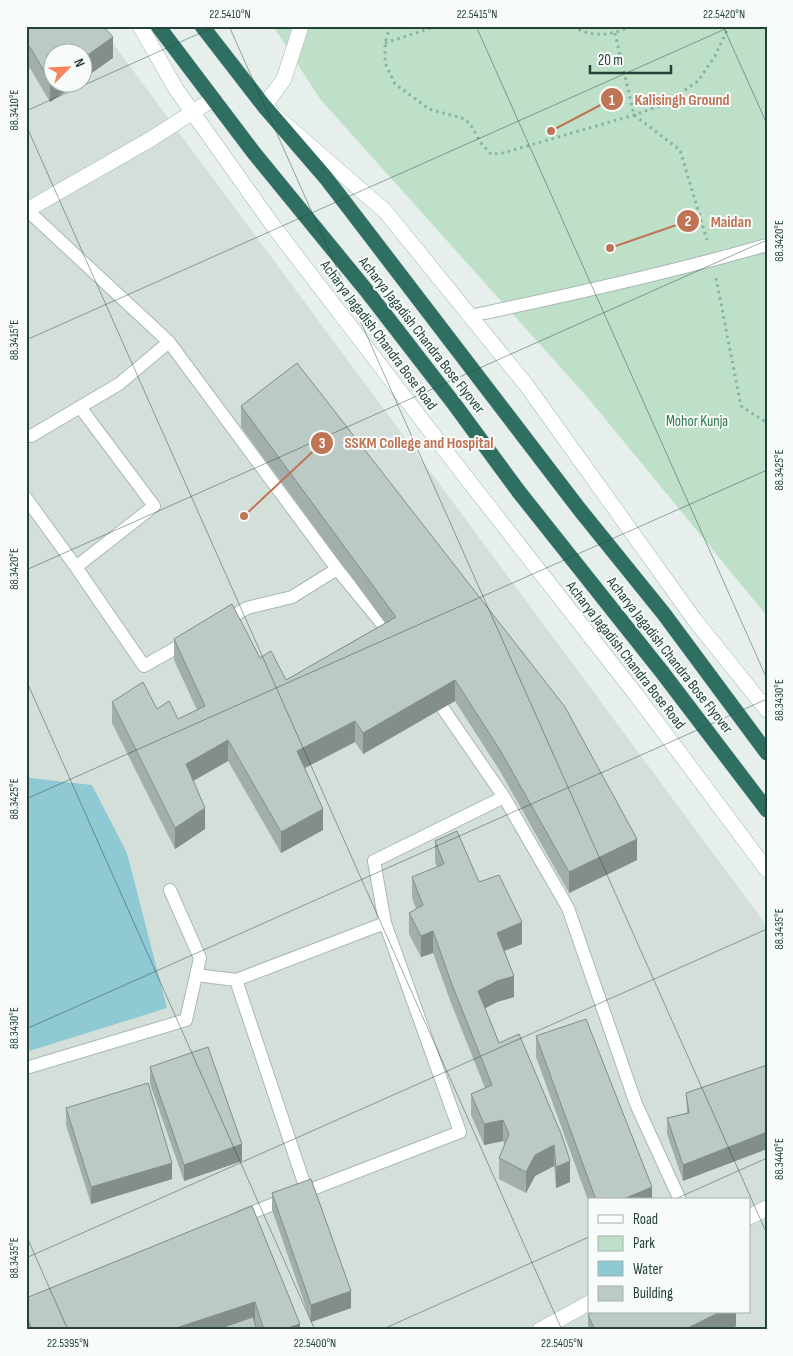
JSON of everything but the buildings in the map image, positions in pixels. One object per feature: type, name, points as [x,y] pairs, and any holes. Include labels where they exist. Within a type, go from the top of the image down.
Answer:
[{"type":"highway","name":"Acharya Jagadish Chandra Bose Flyover","points":[[158,26],[254,153],[366,290],[455,405],[519,492],[662,672],[767,810]]},
{"type":"highway","points":[[202,26],[264,106]]},
{"type":"highway","name":"Acharya Jagadish Chandra Bose Flyover","points":[[264,106],[326,178],[580,510],[664,614],[767,753]]},
{"type":"main road","name":"Acharya Jagadish Chandra Bose Road","points":[[140,26],[176,89],[274,227],[637,696],[767,870]]},
{"type":"main road","points":[[301,26],[284,79],[264,106],[385,211],[527,386],[694,619],[767,710]]},
{"type":"main road","points":[[26,210],[151,139],[213,99]]},
{"type":"main road","points":[[750,1216],[767,1208]]},
{"type":"main road","points":[[548,1328],[588,1304]]},
{"type":"lane","points":[[26,210],[169,342],[337,569],[399,645]]},
{"type":"lane","points":[[470,316],[558,298],[767,245]]},
{"type":"lane","points":[[26,436],[31,436],[119,384],[169,342]]},
{"type":"lane","points":[[76,567],[154,506],[80,407]]},
{"type":"lane","points":[[26,498],[144,666],[196,637]]},
{"type":"lane","points":[[213,627],[247,608],[292,597],[337,569]]},
{"type":"lane","points":[[427,685],[504,797],[568,908],[636,1104],[679,1198]]},
{"type":"lane","points":[[226,1223],[460,1132],[384,924],[374,861],[504,797]]},
{"type":"lane","points":[[26,1068],[186,1020],[200,958],[170,890]]},
{"type":"lane","points":[[196,975],[236,980],[384,924]]},
{"type":"lane","points":[[236,980],[307,1192]]},
{"type":"path","points":[[390,26],[385,43],[385,63],[395,84],[429,109],[465,119],[473,128],[480,142],[491,154],[502,153],[634,115],[665,104],[698,81],[716,56],[729,26]]},
{"type":"path","points":[[385,43],[437,26]]},
{"type":"path","points":[[573,26],[590,34],[606,35],[615,34],[632,26]]},
{"type":"path","points":[[615,34],[634,115],[680,150],[713,260],[741,406],[767,423]]},
{"type":"shaded area","points":[[26,26],[100,26],[767,926],[767,1330],[26,1330]]},
{"type":"green space","name":"Mohor Kunja","points":[[273,26],[767,26],[767,616],[588,398],[320,99]]},
{"type":"water","points":[[30,778],[92,785],[127,853],[167,1008],[26,1052],[26,780]]},
{"type":"place","name":"Kalisingh Ground","points":[[551,131]]},
{"type":"place","name":"Maidan","points":[[610,248]]},
{"type":"place","name":"SSKM College and Hospital","points":[[244,516]]}]
